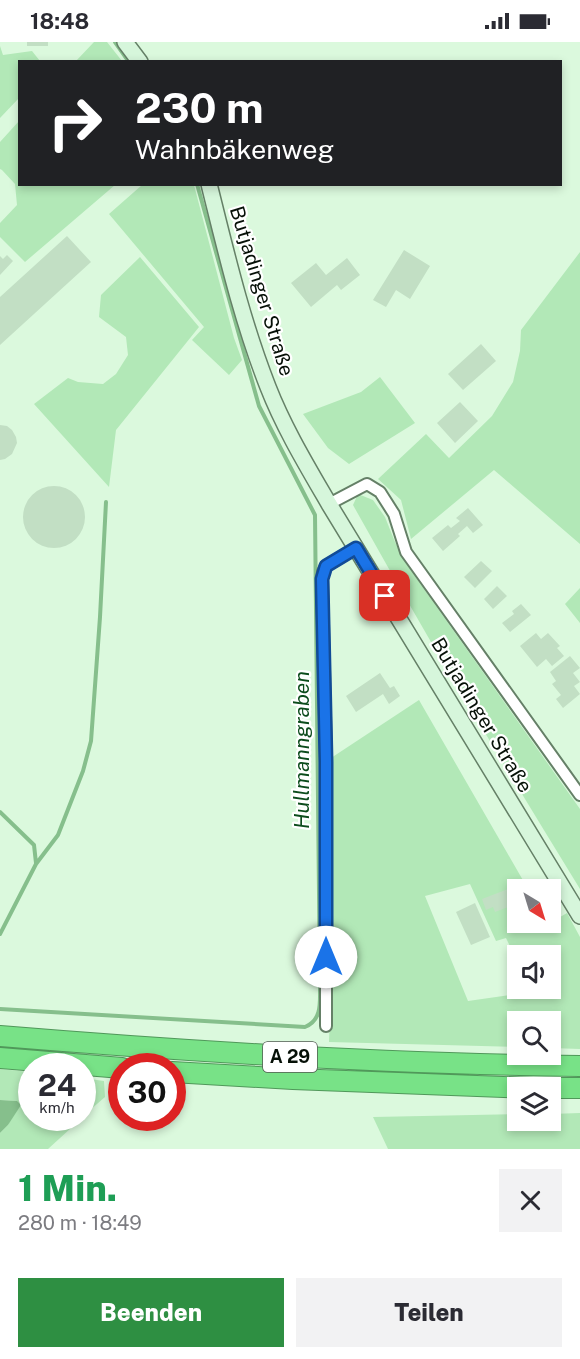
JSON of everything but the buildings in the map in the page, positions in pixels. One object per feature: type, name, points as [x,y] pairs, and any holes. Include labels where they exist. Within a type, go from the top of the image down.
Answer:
[{"type":"highway","name":"A 29","points":[[0,1036],[283,1057],[516,1066],[580,1066]]},
{"type":"highway","points":[[0,1058],[108,1067]]},
{"type":"highway","name":"A 29","points":[[186,1073],[507,1087]]},
{"type":"highway","points":[[561,1088],[580,1088]]},
{"type":"street","points":[[126,42],[139,60]]},
{"type":"street","name":"Butjadinger Straße","points":[[209,186],[239,301],[263,374],[285,424],[329,504],[580,916]]},
{"type":"street","name":"Butjadinger Straße","points":[[329,504],[367,484],[380,492],[394,514],[406,552],[580,795]]},
{"type":"street","points":[[326,1026],[326,762],[322,579],[326,566],[356,548]]},
{"type":"shaded area","points":[[94,42],[107,42],[121,60],[77,60]]},
{"type":"shaded area","points":[[0,46],[3,55],[32,51],[39,60],[18,60],[18,99],[0,118]]},
{"type":"shaded area","points":[[18,122],[18,186],[114,186],[25,262],[0,237],[0,223],[17,205],[15,184],[0,169],[0,142]]},
{"type":"shaded area","points":[[141,186],[194,186],[234,338],[242,360],[229,375],[192,340],[204,327],[109,214]]},
{"type":"shaded area","points":[[580,252],[580,544],[494,470],[411,539],[401,500],[378,479],[426,434],[449,458],[492,416],[513,382],[520,351],[521,330]]},
{"type":"shaded area","points":[[140,257],[199,327],[116,430],[109,487],[34,404],[68,378],[78,382],[103,384],[116,374],[128,355],[126,337],[99,317],[101,295]]},
{"type":"shaded area","points":[[380,377],[415,423],[349,464],[328,448],[303,414],[361,392]]},
{"type":"shaded area","points":[[358,494],[373,500],[385,517],[407,565],[580,809],[580,889],[380,554],[353,505]]},
{"type":"shaded area","points":[[580,588],[580,623],[565,604]]},
{"type":"shaded area","points":[[419,700],[522,879],[507,879],[507,933],[561,933],[561,916],[567,913],[580,937],[580,1049],[561,1048],[561,1011],[507,1011],[507,1047],[329,1042],[331,758]],"holes":[[[470,884],[496,941],[506,938],[509,945],[561,945],[561,999],[507,999],[507,995],[468,1001],[425,896]]]},
{"type":"shaded area","points":[[0,1069],[18,1071],[18,1131],[68,1131],[48,1149],[0,1149],[0,1133],[8,1125],[17,1101],[0,1100]]},
{"type":"shaded area","points":[[96,1080],[104,1081],[105,1097],[96,1105]]},
{"type":"shaded area","points":[[0,1100],[17,1101],[18,1110],[0,1133]]},
{"type":"shaded area","points":[[580,1113],[580,1149],[388,1149],[373,1117],[507,1114],[507,1131],[561,1131],[561,1114]]},
{"type":"waterway","name":"Hullmanngraben","points":[[115,42],[128,60]]},
{"type":"waterway","name":"Hullmanngraben","points":[[0,1009],[305,1027],[315,1020],[319,1010],[315,515],[259,406],[198,186]]},
{"type":"waterway","points":[[0,934],[36,864],[58,835],[83,771],[91,741],[106,502]]},
{"type":"waterway","points":[[0,812],[34,845],[36,863]]},
{"type":"route","points":[[326,957],[323,572],[326,566],[356,548],[385,596]]}]
